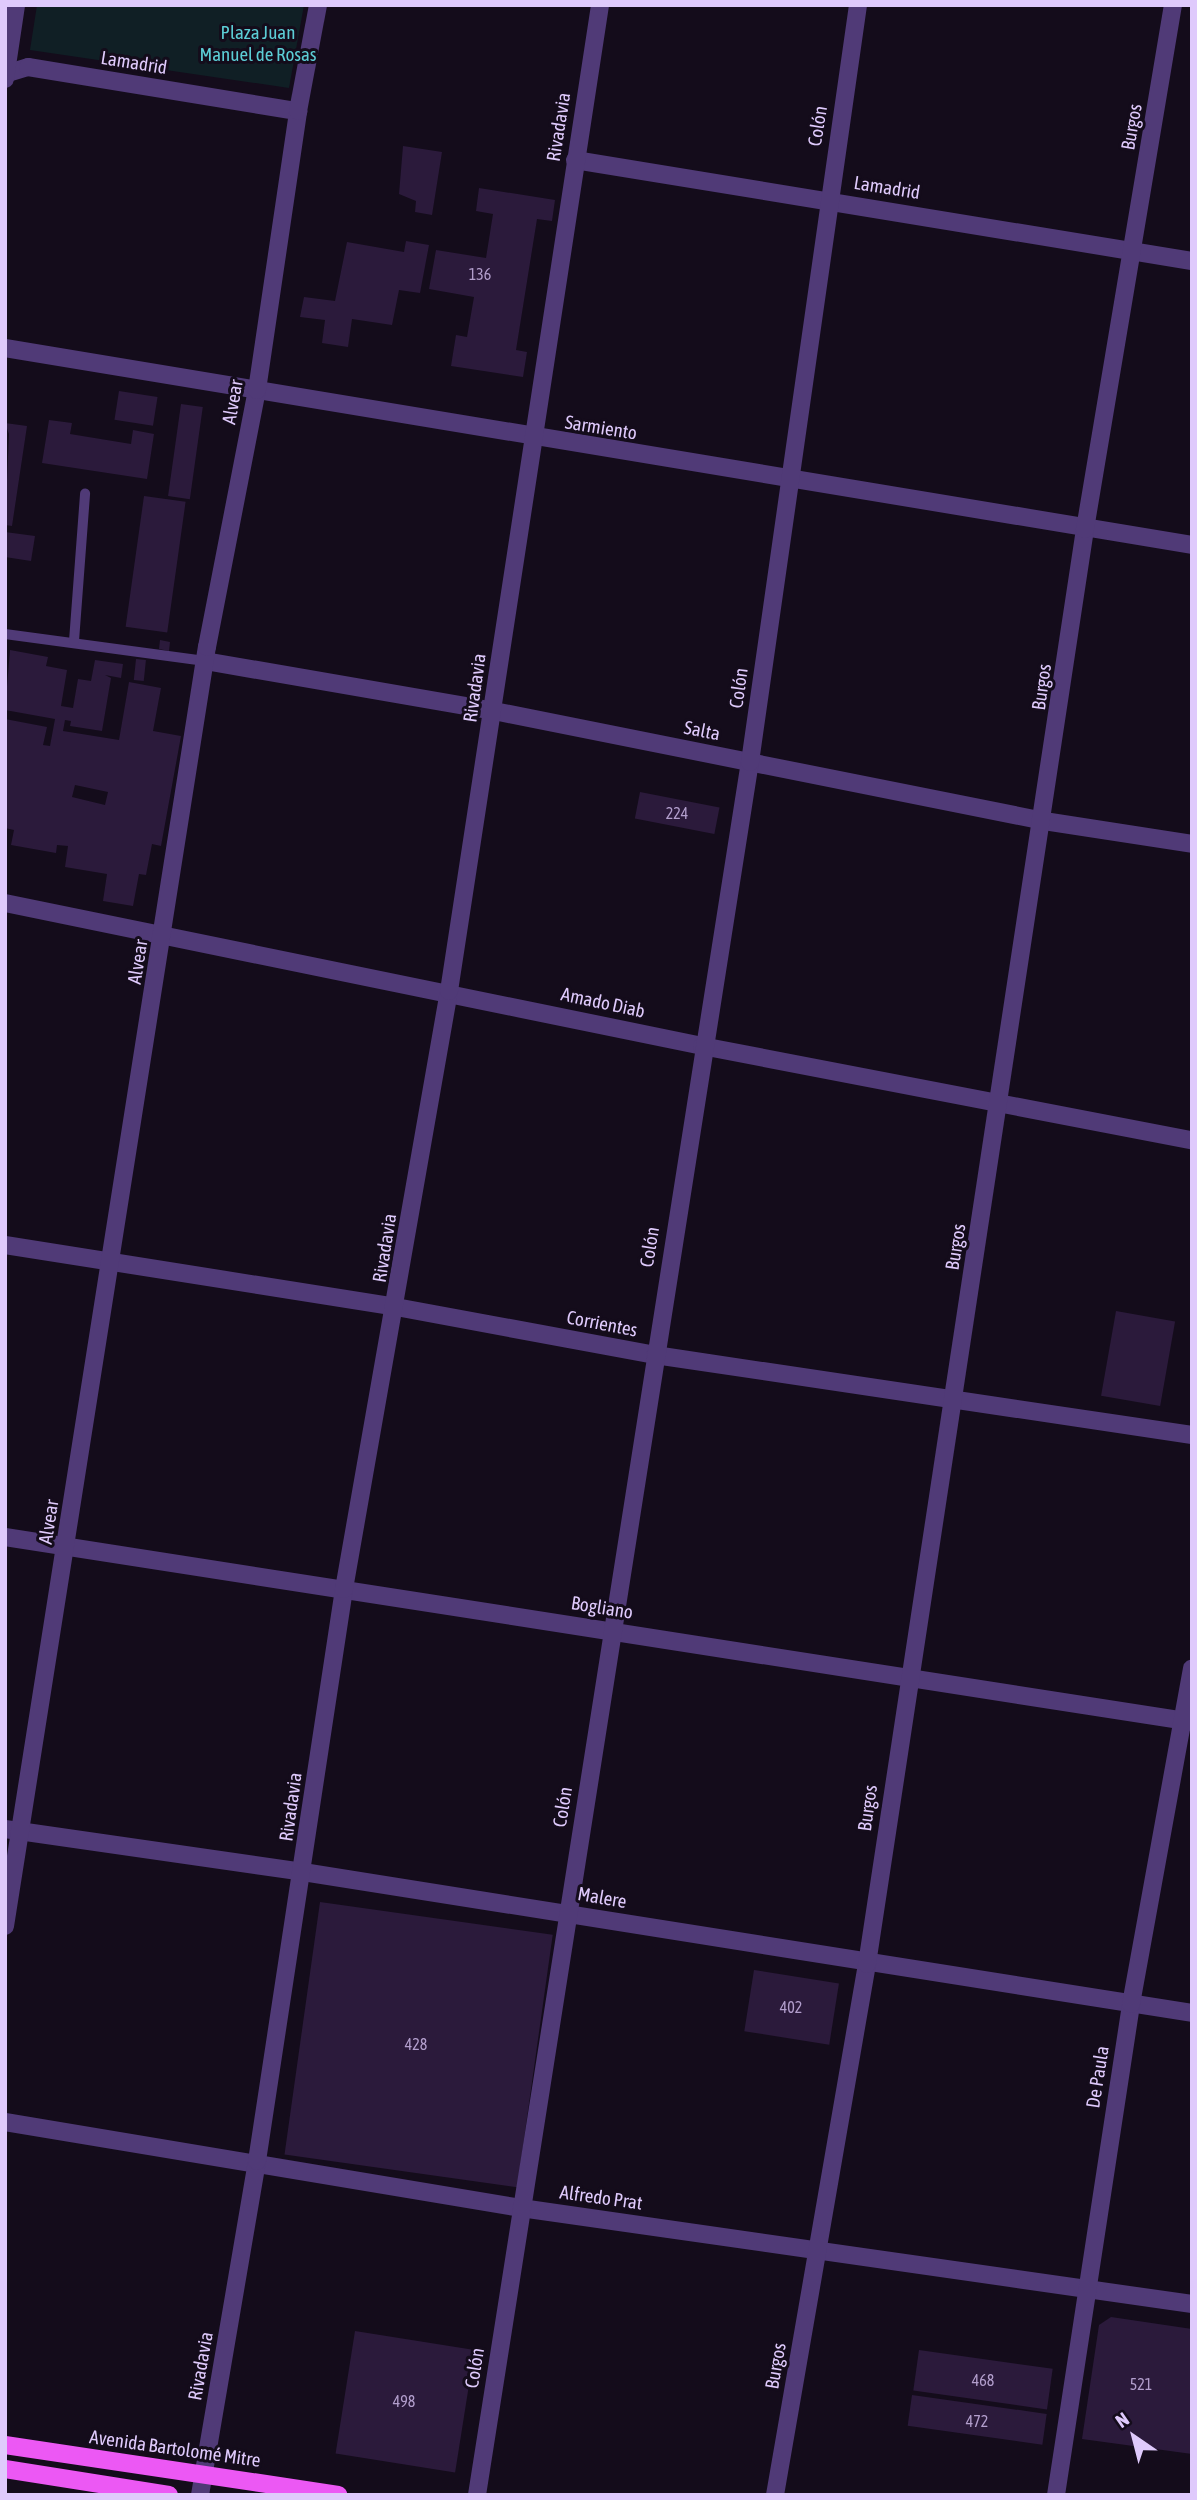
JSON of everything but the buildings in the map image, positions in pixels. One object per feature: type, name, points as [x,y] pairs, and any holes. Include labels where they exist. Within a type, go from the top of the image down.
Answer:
[{"type":"main road","name":"Avenida Bartolomé Mitre","points":[[5,2445],[338,2495]]},
{"type":"main road","points":[[5,2469],[169,2495]]},
{"type":"street","points":[[5,76],[16,5]]},
{"type":"street","name":"Alvear","points":[[5,1926],[12,1830],[67,1546],[205,661],[257,390],[298,111],[318,5]]},
{"type":"street","name":"Rivadavia","points":[[200,2495],[303,1872],[344,1589],[397,1307],[494,711],[531,438],[600,5]]},
{"type":"street","name":"Colón","points":[[477,2495],[702,1046],[750,762],[827,200],[858,5]]},
{"type":"street","name":"Burgos","points":[[775,2495],[867,1964],[908,1680],[1001,1105],[1085,529],[1173,5]]},
{"type":"street","name":"Lamadrid","points":[[5,76],[27,68],[298,111]]},
{"type":"street","name":"Lamadrid","points":[[575,160],[1192,261]]},
{"type":"street","name":"Sarmiento","points":[[5,348],[531,438],[1192,545]]},
{"type":"street","name":"Salta","points":[[205,661],[494,711],[1044,821],[1192,844]]},
{"type":"street","name":"Amado Diab","points":[[5,903],[449,991],[702,1046],[1192,1140]]},
{"type":"street","name":"Corrientes","points":[[5,1245],[397,1307],[655,1355],[1192,1435]]},
{"type":"street","name":"Bogliano","points":[[5,1537],[908,1680],[1187,1721]]},
{"type":"street","name":"De Paula","points":[[1056,2495],[1131,2004],[1187,1721],[1192,1668]]},
{"type":"street","name":"Malere","points":[[12,1830],[303,1872],[867,1964],[1192,2013]]},
{"type":"street","name":"Alfredo Prat","points":[[5,2122],[257,2161],[521,2208],[1192,2304]]},
{"type":"lane","points":[[74,641],[85,493]]},
{"type":"lane","points":[[5,634],[74,641],[205,661]]},
{"type":"green space","name":"Plaza Juan Manuel de Rosas","points":[[37,5],[304,5],[289,88],[30,50]]}]
